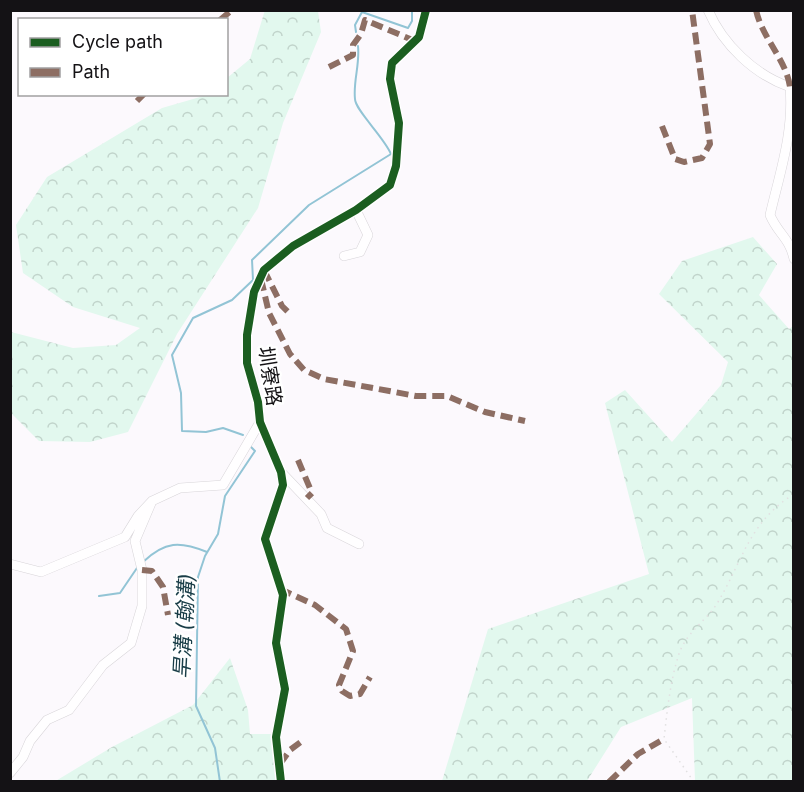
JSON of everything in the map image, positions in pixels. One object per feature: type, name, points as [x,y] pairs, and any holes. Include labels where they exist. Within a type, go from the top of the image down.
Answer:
[{"type":"street","name":"圳寮路","points":[[281,782],[276,737],[285,689],[276,643],[283,595],[265,539],[283,485],[281,472],[260,422],[258,402],[247,363],[247,335],[254,292],[264,270],[293,246],[356,210],[390,185],[396,166],[399,123],[390,79],[392,63],[419,37],[426,10]]},
{"type":"street","points":[[708,10],[727,42],[749,63],[773,81],[790,87],[792,108],[788,141],[770,215],[774,225],[790,242],[794,259]]},
{"type":"street","points":[[344,256],[360,252],[368,235],[356,210]]},
{"type":"street","points":[[10,564],[41,573],[125,537],[138,516],[152,501],[180,488],[223,485],[260,422]]},
{"type":"street","points":[[281,472],[321,514],[327,528],[358,544]]},
{"type":"street","points":[[10,772],[47,720],[69,710],[103,665],[131,643],[142,606],[142,570],[135,541],[152,501]]},
{"type":"path","points":[[694,782],[664,739],[678,656],[689,633],[717,604],[747,540],[773,509],[794,494]]},
{"type":"green space","points":[[265,10],[318,11],[321,32],[283,123],[258,208],[177,334],[128,432],[90,442],[39,441],[11,413],[11,332],[73,348],[116,345],[140,328],[73,307],[23,273],[16,225],[47,177],[162,108],[204,96],[228,96],[228,77],[250,59]]},
{"type":"green space","points":[[753,237],[777,264],[759,295],[789,329],[793,326],[793,781],[695,781],[692,698],[621,727],[587,781],[442,781],[488,629],[649,574],[605,403],[625,390],[672,442],[721,385],[728,362],[659,294],[682,261]]},
{"type":"green space","points":[[230,658],[248,710],[250,734],[272,734],[277,781],[54,782],[112,747],[193,705]]},
{"type":"waterway","name":"旱溝 (翰溝)","points":[[356,32],[355,25],[362,12],[408,28],[412,21],[412,10]]},
{"type":"waterway","name":"旱溝 (翰溝)","points":[[243,435],[223,428],[206,432],[182,431],[181,393],[172,355],[193,318],[232,300],[253,280],[252,260],[309,205],[391,154],[356,104],[358,46]]},
{"type":"waterway","name":"旱溝 (翰溝)","points":[[220,782],[215,748],[196,706],[198,577],[205,556],[218,534],[225,496],[255,451],[251,447]]},
{"type":"waterway","points":[[143,562],[158,550],[173,545],[189,546],[207,552]]},
{"type":"waterway","points":[[99,596],[120,593],[139,565]]},
{"type":"marked path","points":[[222,18],[232,10]]},
{"type":"marked path","points":[[662,126],[675,159],[684,162],[702,158],[710,144],[692,10]]},
{"type":"marked path","points":[[756,10],[763,30],[784,67],[790,87],[794,88]]},
{"type":"marked path","points":[[329,67],[353,55],[353,45],[361,34],[365,20],[415,41]]},
{"type":"marked path","points":[[137,101],[142,96]]},
{"type":"marked path","points":[[264,270],[282,306],[291,315]]},
{"type":"marked path","points":[[261,279],[269,313],[290,354],[304,370],[324,379],[416,396],[447,396],[485,412],[525,421]]},
{"type":"marked path","points":[[298,460],[312,493],[307,498]]},
{"type":"marked path","points":[[142,570],[152,571],[163,587],[168,615]]},
{"type":"marked path","points":[[280,589],[315,605],[346,629],[353,651],[339,685],[342,691],[350,696],[360,694],[370,677]]},
{"type":"marked path","points":[[609,782],[638,754],[664,739]]},
{"type":"marked path","points":[[280,764],[290,750],[302,741]]},
{"type":"cycle path","points":[[281,782],[276,737],[285,689],[276,643],[283,595],[265,539],[283,485],[281,472],[260,422],[258,402],[247,363],[247,335],[254,292],[264,270],[293,246],[356,210],[390,185],[396,166],[399,123],[390,79],[392,63],[419,37],[426,10]]}]
